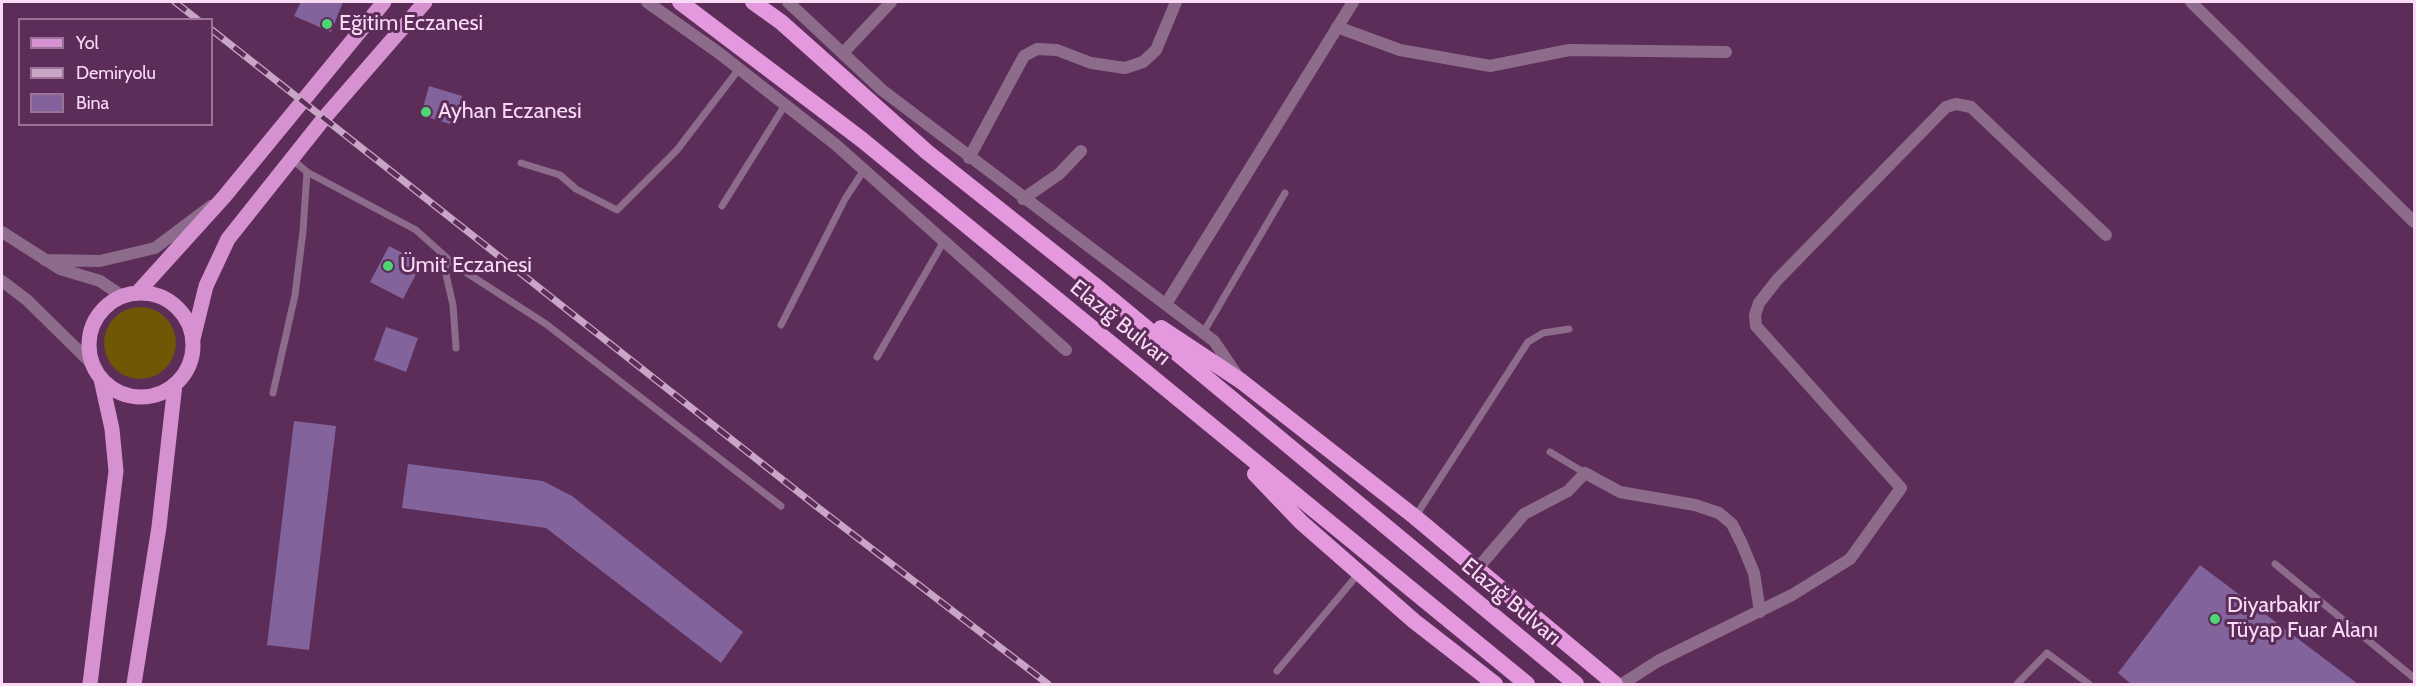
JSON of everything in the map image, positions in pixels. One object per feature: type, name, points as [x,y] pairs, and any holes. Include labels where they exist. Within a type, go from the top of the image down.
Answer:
[{"type":"highway","name":"Elazığ Bulvarı","points":[[680,2],[861,139],[1527,684]]},
{"type":"highway","name":"Elazığ Bulvarı","points":[[753,2],[781,22],[927,152],[1097,287],[1576,684]]},
{"type":"highway","points":[[1097,287],[1241,381],[1415,517],[1615,684]]},
{"type":"highway","points":[[1210,425],[1300,522],[1414,621],[1495,684]]},
{"type":"main road","points":[[138,292],[224,197],[384,2]]},
{"type":"main road","points":[[100,379],[113,390],[129,396],[145,397],[161,393],[175,384],[186,371],[192,356],[193,339],[206,286],[228,239],[325,117],[425,2]]},
{"type":"main road","points":[[90,684],[116,471],[112,429],[100,379],[91,363],[88,347],[90,331],[96,316],[108,304],[122,296],[138,292],[154,294],[169,300],[181,311],[189,324],[193,339]]},
{"type":"main road","points":[[134,684],[159,527],[175,384]]},
{"type":"street","points":[[647,2],[739,69],[864,170],[1066,350]]},
{"type":"street","points":[[788,2],[882,90],[1023,199],[1214,341],[1241,381]]},
{"type":"street","points":[[843,53],[891,2]]},
{"type":"street","points":[[969,158],[1024,56],[1037,49],[1057,50],[1091,63],[1125,68],[1143,62],[1156,50],[1176,2]]},
{"type":"street","points":[[1166,304],[1353,2]]},
{"type":"street","points":[[2191,2],[2415,222]]},
{"type":"street","points":[[1337,27],[1401,50],[1490,66],[1569,50],[1726,52]]},
{"type":"street","points":[[1622,684],[1658,661],[1760,612],[1850,559],[1900,488],[1756,326],[1755,315],[1759,303],[1777,280],[1946,107],[1956,104],[1971,107],[2106,235]]},
{"type":"street","points":[[1023,199],[1059,174],[1081,151]]},
{"type":"street","points":[[45,260],[100,261],[155,248],[224,197]]},
{"type":"street","points":[[2,232],[60,269],[100,281],[122,296]]},
{"type":"street","points":[[2,280],[27,300],[91,363]]},
{"type":"street","points":[[1477,569],[1524,514],[1568,491],[1585,473],[1620,492],[1695,505],[1719,513],[1732,525],[1742,544],[1754,573],[1760,612]]},
{"type":"lane","points":[[521,163],[560,176],[576,189],[616,210],[677,150],[739,69]]},
{"type":"lane","points":[[722,206],[785,105]]},
{"type":"lane","points":[[293,160],[307,172],[416,230],[447,259],[546,324],[781,506]]},
{"type":"lane","points":[[781,325],[845,199],[864,170]]},
{"type":"lane","points":[[273,393],[295,295],[307,172]]},
{"type":"lane","points":[[1203,333],[1286,193]]},
{"type":"lane","points":[[877,357],[944,241]]},
{"type":"lane","points":[[447,259],[446,270],[453,305],[456,348]]},
{"type":"lane","points":[[1415,517],[1528,342],[1543,333],[1569,328]]},
{"type":"lane","points":[[1550,452],[1585,473]]},
{"type":"lane","points":[[2275,564],[2415,678]]},
{"type":"lane","points":[[1277,671],[1359,573]]},
{"type":"lane","points":[[2017,684],[2047,653],[2090,684]]},
{"type":"shaded area","points":[[140,307],[160,313],[170,323],[176,343],[170,363],[160,373],[140,379],[120,373],[110,363],[104,343],[110,323],[120,313]]},
{"type":"building","points":[[301,2],[343,2],[331,32],[294,16]]},
{"type":"building","points":[[429,86],[462,96],[453,125],[421,115]]},
{"type":"building","points":[[389,246],[422,263],[403,299],[370,282]]},
{"type":"building","points":[[386,327],[418,338],[406,372],[374,360]]},
{"type":"building","points":[[294,421],[336,426],[309,650],[267,645]]},
{"type":"building","points":[[408,464],[543,481],[572,496],[743,632],[721,663],[546,528],[402,508]]},
{"type":"building","name":"Diyarbakır Tüyap Fuar Alanı","points":[[2200,565],[2358,684],[2131,684],[2118,673]]},
{"type":"railway","points":[[175,2],[195,18]]},
{"type":"railway","points":[[213,31],[816,506],[1048,684]]},
{"type":"place","name":"Eğitim Eczanesi","points":[[327,24]]},
{"type":"place","name":"Ayhan Eczanesi","points":[[426,112]]},
{"type":"place","name":"Ümit Eczanesi","points":[[388,266]]},
{"type":"place","name":"Diyarbakır Tüyap Fuar Alanı","points":[[2215,619]]}]
